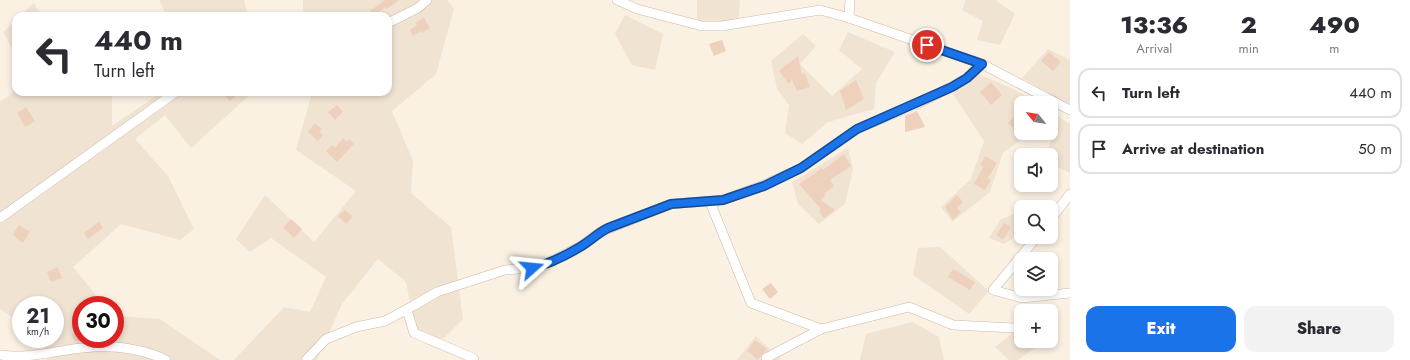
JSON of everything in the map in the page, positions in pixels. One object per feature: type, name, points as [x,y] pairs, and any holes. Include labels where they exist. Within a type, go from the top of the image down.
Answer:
[{"type":"street","points":[[392,21],[418,8],[427,0]]},
{"type":"street","points":[[617,0],[637,9],[702,26],[722,26],[820,10],[849,18],[982,64],[1070,110]]},
{"type":"street","points":[[849,18],[850,0]]},
{"type":"street","points":[[306,360],[326,339],[356,327],[385,320],[407,310],[437,292],[460,283],[506,270],[532,268],[546,264],[581,246],[600,232],[671,204],[723,200],[764,186],[801,168],[857,129],[952,87],[967,78],[982,64]]},
{"type":"street","points":[[0,218],[170,96]]},
{"type":"street","points":[[1058,209],[1070,194]]},
{"type":"street","points":[[710,202],[750,303],[821,330]]},
{"type":"street","points":[[1031,244],[993,290],[1022,298],[1070,293]]},
{"type":"street","points":[[766,358],[821,330],[909,307],[953,325],[1014,328]]},
{"type":"street","points":[[407,310],[414,333],[473,358],[474,360]]},
{"type":"street","points":[[0,355],[33,356],[83,348],[114,348],[137,350],[166,360]]},
{"type":"shaded area","points":[[160,0],[244,0],[247,12],[164,12]]},
{"type":"shaded area","points":[[303,0],[447,0],[454,9],[436,74],[392,111],[413,161],[411,193],[451,227],[463,319],[444,338],[417,339],[406,282],[378,259],[342,304],[317,360],[234,360],[284,307],[310,312],[326,277],[271,238],[250,252],[236,239],[265,195],[314,242],[356,191],[296,150],[311,96],[392,96],[392,12],[303,12]]},
{"type":"shaded area","points":[[697,0],[740,0],[738,27],[697,21]]},
{"type":"shaded area","points":[[966,0],[995,0],[1015,14],[1000,45],[977,40],[983,21],[962,10]]},
{"type":"shaded area","points":[[34,3],[39,12],[24,12]]},
{"type":"shaded area","points":[[625,15],[663,34],[655,70],[632,65],[615,34]]},
{"type":"shaded area","points":[[12,24],[12,49],[3,32]]},
{"type":"shaded area","points":[[848,32],[895,52],[876,83],[874,109],[828,122],[802,144],[785,133],[789,105],[777,89],[771,61],[803,34],[816,46],[800,64],[832,96],[862,69],[839,50]]},
{"type":"shaded area","points":[[1048,49],[1070,60],[1070,106],[1058,99],[1058,96],[1053,96],[1022,78]]},
{"type":"shaded area","points":[[972,71],[1015,90],[1025,96],[1014,96],[1014,140],[1021,140],[1003,153],[990,192],[952,222],[941,207],[971,179],[984,141],[953,94]]},
{"type":"shaded area","points":[[12,93],[12,96],[112,96],[112,126],[156,96],[249,96],[191,148],[165,115],[135,139],[168,176],[194,229],[180,240],[121,224],[73,267],[97,296],[72,296],[72,348],[124,348],[124,317],[160,319],[220,360],[47,360],[44,348],[64,348],[64,296],[12,296],[12,317],[0,309],[0,102]]},
{"type":"shaded area","points":[[1058,116],[1070,124],[1070,173],[1058,167],[1058,148],[1048,148],[1051,140],[1058,140]]},
{"type":"shaded area","points":[[848,148],[853,169],[845,204],[819,224],[798,204],[792,182]]},
{"type":"shaded area","points":[[1014,214],[1014,238],[1004,244],[989,238],[1000,220]]},
{"type":"shaded area","points":[[940,247],[989,291],[969,314],[913,275],[918,248]]},
{"type":"shaded area","points":[[913,322],[939,337],[944,360],[860,360],[866,334]]},
{"type":"shaded area","points":[[1014,332],[1014,348],[1035,348],[1018,360],[1009,360],[995,347]]},
{"type":"shaded area","points":[[756,336],[781,360],[737,360]]},
{"type":"building","points":[[385,0],[399,0],[387,9],[386,7],[379,12],[370,11]]},
{"type":"building","points":[[424,18],[430,28],[413,36],[410,30],[417,25],[415,23]]},
{"type":"building","points":[[722,40],[726,51],[714,56],[709,44]]},
{"type":"building","points":[[1049,52],[1061,62],[1053,71],[1041,61]]},
{"type":"building","points":[[798,56],[802,75],[804,72],[810,87],[797,91],[792,80],[789,84],[779,71]]},
{"type":"building","points":[[856,80],[864,99],[846,110],[840,91]]},
{"type":"building","points":[[991,82],[1002,95],[991,105],[980,92]]},
{"type":"building","points":[[226,96],[235,96],[230,101]]},
{"type":"building","points":[[337,105],[343,112],[335,120],[328,112]]},
{"type":"building","points":[[26,107],[35,121],[25,127],[17,113]]},
{"type":"building","points":[[917,111],[925,127],[905,132],[905,116]]},
{"type":"building","points":[[1014,117],[1014,129],[1008,123]]},
{"type":"building","points":[[315,123],[322,129],[319,132],[323,135],[318,141],[308,132]]},
{"type":"building","points":[[343,138],[347,142],[349,139],[354,144],[337,162],[326,151],[332,145],[335,148]]},
{"type":"building","points":[[844,154],[851,166],[830,180],[834,186],[824,194],[825,196],[821,200],[835,210],[824,218],[819,212],[821,209],[799,184],[822,168],[823,170]]},
{"type":"building","points":[[985,156],[997,163],[988,178],[991,180],[985,190],[974,184],[983,167],[980,165]]},
{"type":"building","points":[[957,195],[963,202],[957,208],[961,212],[953,220],[945,207]]},
{"type":"building","points":[[345,210],[353,217],[346,224],[338,216]]},
{"type":"building","points":[[291,219],[302,229],[294,238],[283,228]]},
{"type":"building","points":[[99,222],[103,228],[88,239],[84,233]]},
{"type":"building","points":[[1004,223],[1011,227],[1003,240],[996,235]]},
{"type":"building","points":[[19,225],[30,232],[23,243],[13,234]]},
{"type":"building","points":[[58,267],[62,278],[51,282],[47,272]]},
{"type":"building","points":[[953,269],[975,282],[970,290],[948,277]]},
{"type":"building","points":[[771,283],[778,292],[770,299],[762,289]]},
{"type":"building","points":[[755,340],[767,349],[758,360],[747,351]]},
{"type":"route","points":[[532,268],[546,264],[581,246],[608,228],[671,204],[723,200],[764,186],[801,168],[857,129],[915,105],[952,87],[967,78],[982,64],[927,45]]}]
